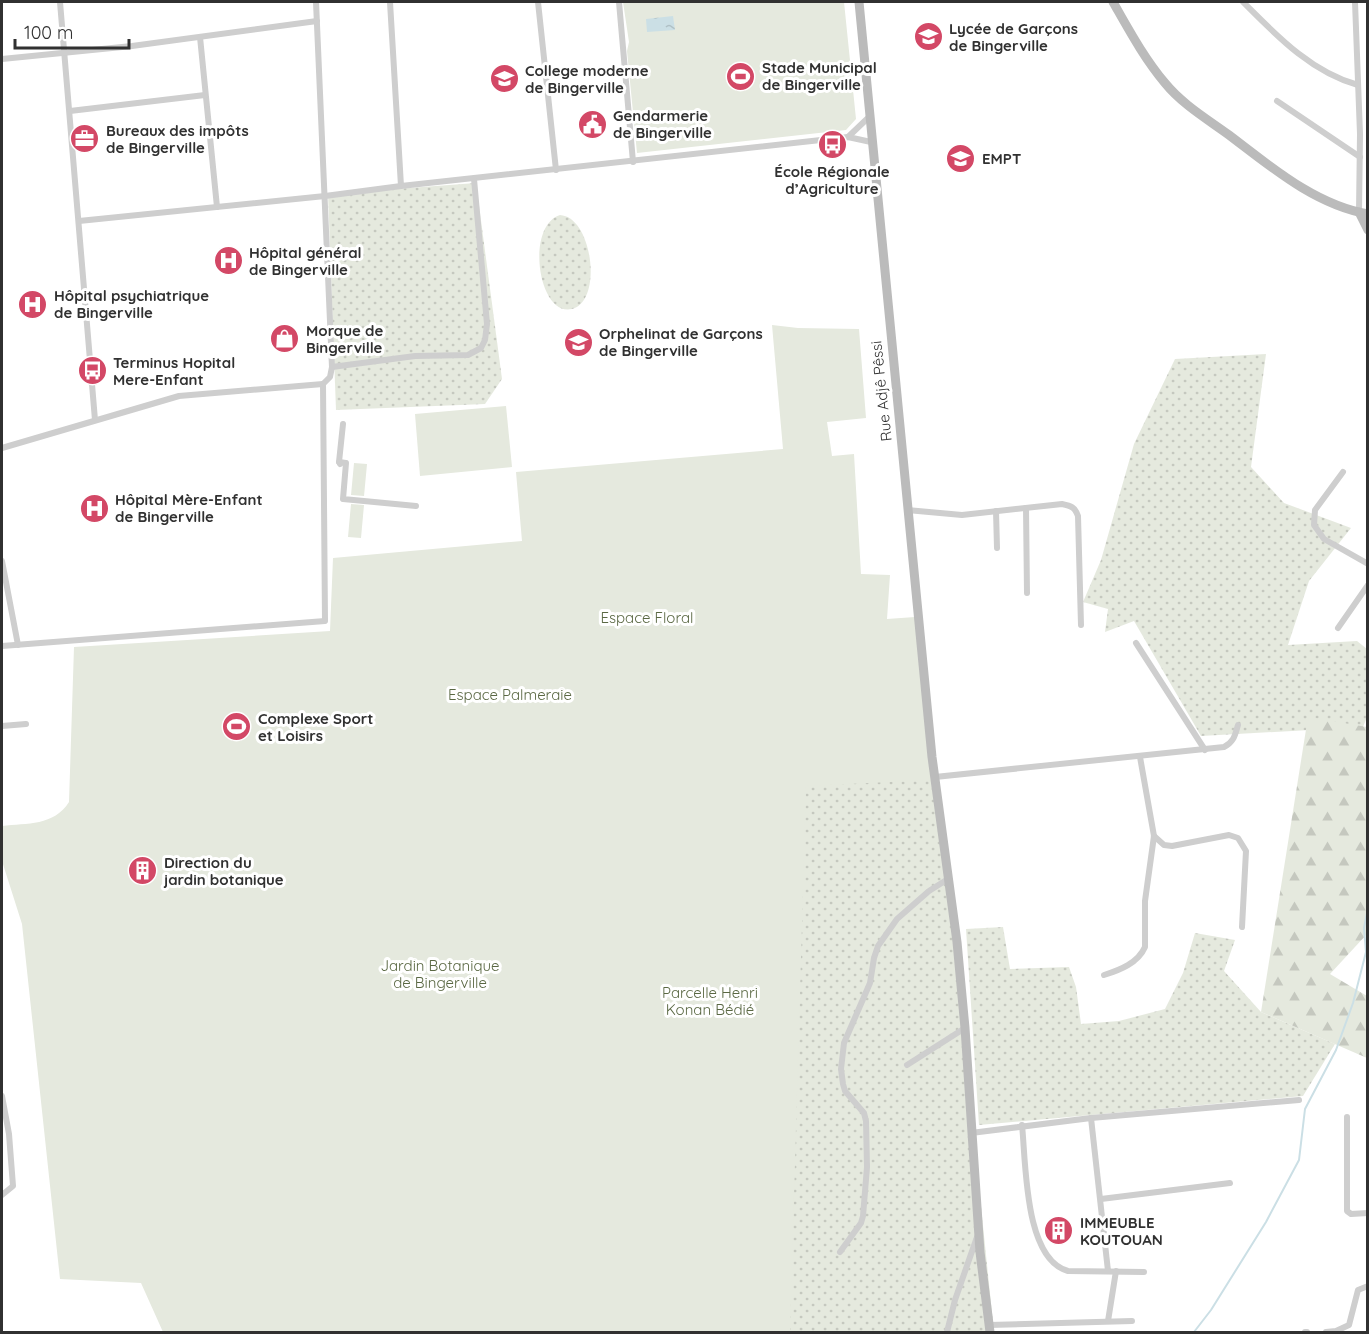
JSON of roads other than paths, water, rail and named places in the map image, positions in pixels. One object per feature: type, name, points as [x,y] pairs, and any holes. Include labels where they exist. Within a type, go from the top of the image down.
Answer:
[{"type":"street","points":[[60,2],[88,359],[95,420]]},
{"type":"street","points":[[2,646],[325,621],[323,384],[330,376],[332,367],[316,2]]},
{"type":"street","points":[[390,2],[401,186]]},
{"type":"street","points":[[538,2],[556,170]]},
{"type":"street","points":[[619,2],[633,162]]},
{"type":"street","name":"Rue Adjê Pêssi","points":[[859,2],[935,777],[957,942],[965,1028],[978,1234],[989,1329]]},
{"type":"street","points":[[1113,2],[1149,63],[1186,104],[1305,189],[1334,204],[1363,213]]},
{"type":"street","points":[[1243,2],[1295,51],[1338,78],[1358,84]]},
{"type":"street","points":[[1355,2],[1363,213],[1368,230]]},
{"type":"street","points":[[2,59],[200,37],[317,21]]},
{"type":"street","points":[[200,37],[217,207]]},
{"type":"street","points":[[70,111],[205,95]]},
{"type":"street","points":[[1277,101],[1360,157]]},
{"type":"street","points":[[848,137],[869,117]]},
{"type":"street","points":[[79,222],[848,137],[871,142]]},
{"type":"street","points":[[332,367],[414,356],[468,355],[481,348],[485,340],[487,324],[474,178]]},
{"type":"street","points":[[2,448],[179,396],[323,384]]},
{"type":"street","points":[[343,424],[340,463],[346,463],[343,499],[416,506]]},
{"type":"street","points":[[1343,472],[1315,510],[1314,525],[1324,538],[1368,564]]},
{"type":"street","points":[[908,510],[962,515],[1062,504],[1071,506],[1076,510],[1078,516],[1081,625]]},
{"type":"street","points":[[1026,508],[1027,593]]},
{"type":"street","points":[[996,511],[997,548]]},
{"type":"street","points":[[2,561],[18,645]]},
{"type":"street","points":[[1338,628],[1368,585]]},
{"type":"street","points":[[1136,644],[1205,750]]},
{"type":"street","points":[[2,726],[26,724]]},
{"type":"street","points":[[935,777],[1224,747],[1234,738],[1238,725]]},
{"type":"street","points":[[1104,975],[1135,960],[1142,954],[1145,947],[1145,901],[1154,836],[1140,757]]},
{"type":"street","points":[[1154,836],[1164,845],[1172,846],[1229,835],[1238,838],[1246,851],[1242,927]]},
{"type":"street","points":[[840,1252],[861,1223],[867,1167],[864,1113],[845,1091],[843,1084],[841,1069],[844,1043],[870,983],[878,946],[897,919],[929,891],[948,879]]},
{"type":"street","points":[[908,1065],[965,1028]]},
{"type":"street","points":[[2,1096],[9,1134],[13,1186],[2,1195]]},
{"type":"street","points":[[971,1133],[1091,1118],[1299,1100]]},
{"type":"street","points":[[1347,1117],[1347,1211],[1350,1214],[1368,1213]]},
{"type":"street","points":[[1091,1118],[1112,1271],[1108,1321]]},
{"type":"street","points":[[1022,1125],[1032,1221],[1042,1246],[1053,1263],[1068,1271],[1144,1272]]},
{"type":"street","points":[[1101,1199],[1230,1183]]},
{"type":"street","points":[[947,1332],[955,1300],[978,1234]]},
{"type":"street","points":[[1326,1332],[1336,1331],[1349,1325],[1358,1290],[1368,1286]]},
{"type":"street","points":[[989,1329],[1132,1321]]},
{"type":"water","points":[[673,16],[675,30],[647,32],[646,19]]},
{"type":"waterway","points":[[1194,1332],[1211,1310],[1266,1222],[1299,1160],[1305,1109],[1336,1050],[1353,1003],[1366,952],[1364,928],[1368,908]]},
{"type":"place","name":"Lycée de Garçons de Bingerville","points":[[928,37]]},
{"type":"place","name":"Stade Municipal de Bingerville","points":[[741,76]]},
{"type":"place","name":"College moderne de Bingerville","points":[[504,79]]},
{"type":"place","name":"Gendarmerie de Bingerville","points":[[592,124]]},
{"type":"place","name":"Bureaux des impôts de Bingerville","points":[[85,139]]},
{"type":"place","name":"École Régionale d’Agriculture","points":[[832,144]]},
{"type":"place","name":"EMPT","points":[[961,158]]},
{"type":"place","name":"Hôpital général de Bingerville","points":[[228,261]]},
{"type":"place","name":"Hôpital psychiatrique de Bingerville","points":[[33,304]]},
{"type":"place","name":"Morque de Bingerville","points":[[285,339]]},
{"type":"place","name":"Orphelinat de Garçons de Bingerville","points":[[578,342]]},
{"type":"place","name":"Terminus Hopital Mere-Enfant","points":[[92,371]]},
{"type":"place","name":"Hôpital Mère-Enfant de Bingerville","points":[[94,508]]},
{"type":"place","name":"Complexe Sport et Loisirs","points":[[237,727]]},
{"type":"place","name":"Direction du jardin botanique","points":[[143,871]]},
{"type":"place","name":"IMMEUBLE KOUTOUAN","points":[[1059,1231]]},
{"type":"park label","name":"Espace Floral","points":[[647,617]]},
{"type":"park label","name":"Espace Palmeraie","points":[[510,694]]},
{"type":"park label","name":"Jardin Botanique de Bingerville","points":[[440,974]]},
{"type":"park label","name":"Parcelle Henri Konan Bédié","points":[[710,1000]]}]
